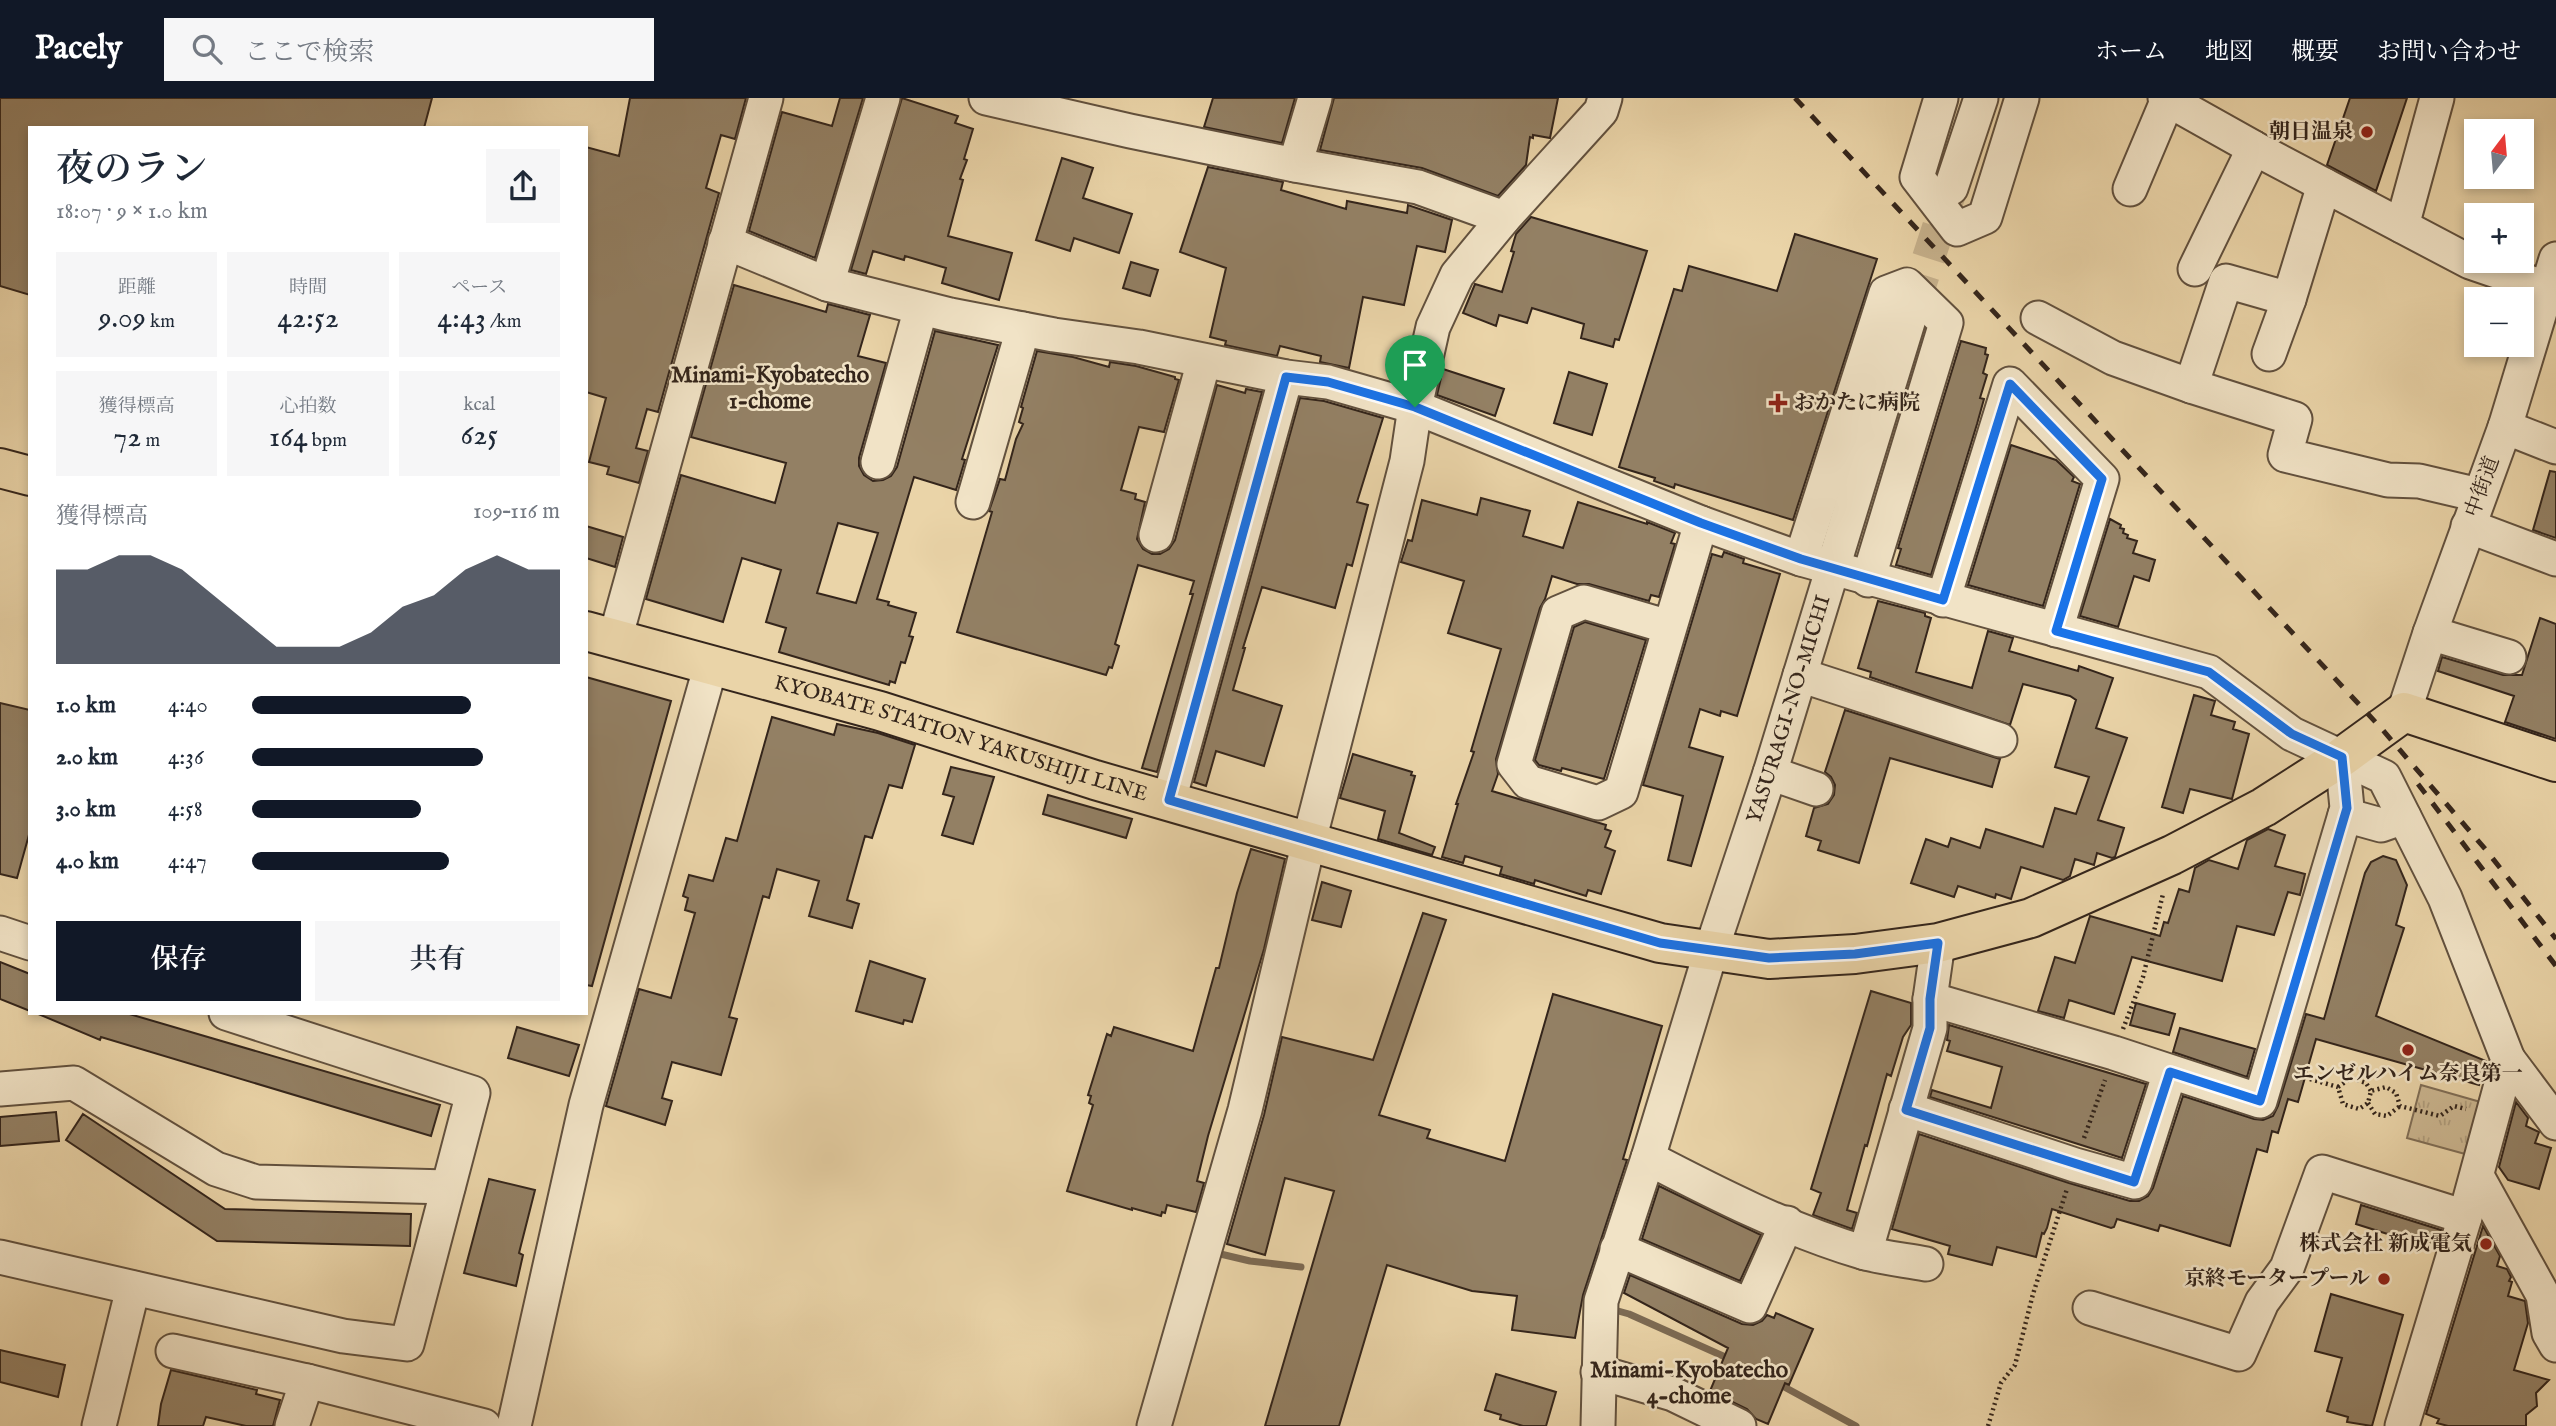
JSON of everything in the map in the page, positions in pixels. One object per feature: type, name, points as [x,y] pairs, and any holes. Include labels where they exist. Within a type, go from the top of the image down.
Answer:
[{"type":"main road","points":[[0,468],[28,475]]},
{"type":"main road","name":"KYOBATE STATION YAKUSHIJI LINE","points":[[601,635],[880,711],[1095,780],[1660,943],[1769,958],[1855,954],[1938,943],[2031,918],[2172,855],[2264,807],[2342,757],[2404,712]]},
{"type":"main road","points":[[2404,712],[2556,762]]},
{"type":"street","points":[[601,635],[725,242],[766,98]]},
{"type":"street","points":[[827,284],[883,98]]},
{"type":"street","points":[[986,98],[1295,165],[1418,187],[1504,218]]},
{"type":"street","points":[[1295,165],[1315,98]]},
{"type":"street","points":[[1154,1426],[1245,1110],[1309,841],[1407,461],[1415,407],[1433,327],[1457,275],[1504,218],[1601,111],[1605,98]]},
{"type":"street","points":[[1941,98],[1917,177],[1957,229],[1985,217],[2022,98]]},
{"type":"street","points":[[1951,188],[1981,98]]},
{"type":"street","points":[[2402,226],[2437,98]]},
{"type":"street","points":[[2130,189],[2166,99],[2470,262],[2551,274]]},
{"type":"street","points":[[2195,269],[2253,148]]},
{"type":"street","points":[[2269,354],[2324,185]]},
{"type":"street","points":[[725,242],[827,284],[922,308],[1286,377],[1328,382],[1415,407],[1701,523],[1816,564],[2209,672],[2292,734],[2384,777],[2445,898],[2508,1059],[2556,1123]]},
{"type":"street","name":"中街道","points":[[2404,712],[2505,428],[2551,274]]},
{"type":"street","points":[[2192,386],[2225,281],[2288,299]]},
{"type":"street","points":[[1816,564],[1886,293],[1907,285],[1946,323],[1868,580]]},
{"type":"street","name":"YASURAGI-NO-MICHI","points":[[1598,1426],[1601,1301],[1800,675],[1816,564],[1913,306]]},
{"type":"street","points":[[878,462],[922,308]]},
{"type":"street","points":[[2038,318],[2113,358],[2295,419],[2285,455],[2388,480],[2419,481],[2479,495]]},
{"type":"street","points":[[973,502],[1023,329]]},
{"type":"street","points":[[1156,535],[1204,361]]},
{"type":"street","points":[[1169,800],[1286,377]]},
{"type":"street","points":[[1943,600],[2010,384],[2102,479],[2056,631]]},
{"type":"street","points":[[2505,428],[2556,447]]},
{"type":"street","points":[[1669,627],[1584,603],[1558,613],[1514,764],[1528,782],[1598,803],[1621,792],[1701,523]]},
{"type":"street","points":[[2468,526],[2556,559]]},
{"type":"street","points":[[2430,633],[2509,656]]},
{"type":"street","points":[[513,1426],[586,1105],[711,665]]},
{"type":"street","points":[[1800,675],[2000,740]]},
{"type":"street","points":[[1930,999],[2260,1101],[2347,808],[2342,757]]},
{"type":"street","points":[[1770,773],[1816,789]]},
{"type":"street","points":[[2345,815],[2381,825],[2404,817]]},
{"type":"street","points":[[0,933],[28,942]]},
{"type":"street","points":[[1865,1253],[1930,1028],[1930,999],[1938,943]]},
{"type":"street","points":[[0,1257],[343,1336],[407,1344],[473,1093],[232,1015]]},
{"type":"street","points":[[2402,1426],[2494,1117],[2508,1059]]},
{"type":"street","points":[[1906,1110],[2134,1182],[2170,1072]]},
{"type":"street","points":[[0,1089],[74,1083],[215,1169],[256,1182],[448,1187]]},
{"type":"street","points":[[1648,1158],[1724,1198],[1865,1253],[1926,1264]]},
{"type":"street","points":[[2090,1308],[2239,1354],[2262,1303],[2287,1268],[2322,1172],[2465,1217]]},
{"type":"street","points":[[2477,1175],[2543,1295],[2549,1333],[2556,1345]]},
{"type":"street","points":[[1617,1249],[1749,1306],[1787,1223]]},
{"type":"street","points":[[99,1426],[133,1288]]},
{"type":"street","points":[[173,1351],[307,1381],[484,1426]]},
{"type":"street","points":[[1598,1372],[1673,1394],[1739,1426]]},
{"type":"street","points":[[292,1426],[307,1381]]},
{"type":"path","points":[[2351,1078],[2367,1083],[2371,1091],[2368,1103],[2358,1109],[2343,1104],[2338,1087],[2351,1078]]},
{"type":"path","points":[[2309,1079],[2338,1087]]},
{"type":"path","points":[[2371,1091],[2385,1087],[2396,1093],[2400,1106]]},
{"type":"path","points":[[2368,1103],[2375,1114],[2387,1116],[2400,1106]]},
{"type":"path","points":[[2400,1106],[2440,1116],[2454,1106],[2494,1117]]},
{"type":"green space","points":[[2421,1085],[2491,1105],[2476,1157],[2407,1138]]},
{"type":"building","points":[[0,98],[432,98],[425,126],[28,126],[28,294],[0,286]]},
{"type":"building","points":[[630,98],[746,98],[735,139],[721,135],[706,188],[719,193],[658,412],[647,409],[636,448],[648,451],[639,483],[607,474],[609,467],[589,462],[606,398],[588,393],[588,148],[619,156]]},
{"type":"building","points":[[840,98],[863,98],[815,258],[749,231],[782,112],[832,126]]},
{"type":"building","points":[[902,98],[958,116],[955,123],[973,129],[948,236],[1012,253],[999,300],[942,283],[946,268],[905,256],[904,260],[873,251],[866,274],[851,270]]},
{"type":"building","points":[[1213,98],[1295,98],[1282,143],[1204,127]]},
{"type":"building","points":[[1334,98],[1558,98],[1550,138],[1533,135],[1533,138],[1530,137],[1526,165],[1498,196],[1422,168],[1320,150]]},
{"type":"building","name":"朝日温泉","points":[[2350,98],[2407,98],[2376,191],[2327,165]]},
{"type":"building","points":[[1062,158],[1093,168],[1083,198],[1132,214],[1119,253],[1074,238],[1070,251],[1036,240]]},
{"type":"building","points":[[1208,167],[1283,182],[1281,190],[1346,209],[1347,201],[1407,213],[1408,205],[1452,220],[1445,252],[1417,246],[1404,305],[1363,297],[1349,368],[1320,362],[1321,356],[1280,346],[1277,356],[1225,345],[1226,341],[1210,337],[1226,268],[1180,252]]},
{"type":"building","points":[[1531,217],[1647,251],[1619,340],[1615,339],[1613,347],[1581,338],[1584,324],[1532,308],[1527,323],[1499,315],[1496,326],[1463,313],[1475,284],[1502,292],[1514,252],[1511,251],[1516,234]]},
{"type":"building","points":[[1795,234],[1877,259],[1793,520],[1675,484],[1674,488],[1654,481],[1655,478],[1619,467],[1674,289],[1682,291],[1689,266],[1777,291]]},
{"type":"building","points":[[1131,262],[1158,270],[1150,296],[1123,288]]},
{"type":"building","points":[[734,285],[826,312],[828,304],[870,315],[858,356],[886,363],[859,458],[859,466],[864,475],[873,481],[891,476],[897,467],[935,331],[998,345],[962,459],[965,460],[956,490],[914,477],[877,599],[916,613],[909,636],[913,637],[905,663],[901,662],[895,683],[890,681],[889,685],[779,652],[786,628],[766,622],[781,570],[742,558],[723,622],[646,599],[681,475],[775,503],[786,463],[691,437]],"holes":[[[838,523],[878,533],[856,603],[817,593]]]},
{"type":"building","points":[[1961,341],[1986,348],[1985,354],[1988,355],[1983,373],[1987,375],[1980,398],[1984,399],[1931,575],[1896,565],[1901,549],[1898,548]]},
{"type":"building","points":[[1037,351],[1109,367],[1110,362],[1136,366],[1179,380],[1164,432],[1139,427],[1121,490],[1136,494],[1135,499],[1145,502],[1137,539],[1143,549],[1152,554],[1160,554],[1169,549],[1175,540],[1217,385],[1245,393],[1246,389],[1262,392],[1157,772],[1142,768],[1193,594],[1190,594],[1194,581],[1138,565],[1115,644],[1119,646],[1112,668],[1109,667],[1106,675],[957,632],[992,512],[989,511],[1000,479],[1005,480],[1023,424],[1019,422],[1023,408],[1021,407]]},
{"type":"building","points":[[1443,369],[1504,389],[1495,416],[1437,395]]},
{"type":"building","points":[[1569,372],[1607,384],[1592,435],[1554,423]]},
{"type":"building","points":[[1300,398],[1324,401],[1383,418],[1357,502],[1368,505],[1352,566],[1347,564],[1335,608],[1262,587],[1233,690],[1282,706],[1264,766],[1216,751],[1206,786],[1194,782]]},
{"type":"building","points":[[2011,445],[2056,460],[2074,477],[2072,481],[2080,484],[2043,606],[1968,585]]},
{"type":"building","points":[[2550,471],[2556,472],[2556,538],[2533,530]]},
{"type":"building","points":[[1481,498],[1530,511],[1523,536],[1563,548],[1578,502],[1675,533],[1671,543],[1675,544],[1659,597],[1651,595],[1649,601],[1552,576],[1540,608],[1496,759],[1498,774],[1492,791],[1606,825],[1605,829],[1611,831],[1605,847],[1615,851],[1601,894],[1588,890],[1586,896],[1535,880],[1534,884],[1500,874],[1502,867],[1465,856],[1463,863],[1442,857],[1474,752],[1471,751],[1501,649],[1448,633],[1464,581],[1401,562],[1408,540],[1412,541],[1422,500],[1477,515]]},
{"type":"building","points":[[2110,519],[2121,525],[2123,533],[2128,535],[2127,538],[2137,541],[2133,553],[2155,560],[2149,581],[2134,576],[2118,627],[2080,616]]},
{"type":"building","points":[[588,527],[623,537],[615,567],[588,559]]},
{"type":"building","points":[[1724,552],[1744,559],[1743,563],[1780,574],[1737,716],[1721,711],[1720,716],[1700,709],[1689,747],[1723,757],[1691,866],[1668,860],[1683,796],[1643,785],[1712,554],[1722,557]]},
{"type":"building","points":[[1878,601],[1925,613],[1925,616],[1931,618],[1916,672],[1972,688],[1988,631],[2013,638],[2009,651],[2078,671],[2079,666],[2113,678],[2096,728],[2127,738],[2098,820],[2124,828],[2115,857],[2097,853],[2094,865],[2075,859],[2070,876],[2063,880],[2021,867],[2011,899],[1996,894],[1995,898],[1958,886],[1954,897],[1911,883],[1926,839],[1948,847],[1951,838],[1980,848],[1986,829],[2043,847],[2055,808],[2076,814],[2089,777],[2055,767],[2076,700],[2070,696],[2023,684],[2010,725],[1870,677],[1871,672],[1858,668]]},
{"type":"building","points":[[2540,618],[2556,624],[2556,739],[2505,722],[2514,696],[2438,671],[2442,657],[2503,675],[2522,675]]},
{"type":"building","points":[[1585,622],[1646,640],[1604,779],[1539,765],[1535,760],[1574,627]]},
{"type":"building","points":[[588,678],[671,701],[592,986],[588,985]]},
{"type":"building","points":[[2194,695],[2215,701],[2211,715],[2235,722],[2233,729],[2249,734],[2232,799],[2190,789],[2183,813],[2162,807]]},
{"type":"building","points":[[0,703],[28,710],[28,838],[17,878],[0,874]]},
{"type":"building","points":[[1845,710],[2000,759],[1992,787],[1890,758],[1859,863],[1818,850],[1821,841],[1806,836],[1814,808],[1828,804],[1834,795],[1835,785],[1825,772]]},
{"type":"building","points":[[772,717],[834,735],[837,724],[915,745],[902,788],[889,785],[872,838],[865,836],[847,900],[859,904],[852,928],[809,916],[819,881],[777,869],[769,898],[763,896],[729,1017],[737,1019],[721,1075],[672,1062],[662,1098],[672,1101],[665,1125],[606,1106],[639,989],[671,998],[695,913],[685,910],[688,898],[683,896],[689,875],[713,881],[726,838],[737,841]]},
{"type":"building","points":[[1353,754],[1412,772],[1411,775],[1415,776],[1399,833],[1435,847],[1432,855],[1378,839],[1385,811],[1340,798]]},
{"type":"building","points":[[951,767],[994,777],[973,844],[942,835],[954,797],[943,794]]},
{"type":"building","points":[[1048,795],[1132,819],[1126,838],[1043,814]]},
{"type":"building","points":[[2268,829],[2285,835],[2275,866],[2305,874],[2300,895],[2288,892],[2274,935],[2237,926],[2222,981],[2132,957],[2114,1014],[2069,1000],[2064,1018],[2038,1011],[2055,957],[2075,963],[2090,916],[2160,936],[2164,922],[2168,923],[2179,889],[2189,892],[2195,868],[2209,860],[2238,869],[2247,840]]},
{"type":"building","points":[[1251,849],[1285,859],[1264,949],[1208,1136],[1197,1181],[1204,1183],[1196,1212],[1167,1205],[1161,1216],[1067,1191],[1093,1105],[1089,1103],[1091,1096],[1088,1095],[1107,1034],[1111,1036],[1114,1027],[1193,1051]]},
{"type":"building","points":[[2383,856],[2396,860],[2407,885],[2396,925],[2404,928],[2376,1016],[2486,1061],[2479,1085],[2316,1039],[2298,1102],[2288,1099],[2278,1133],[2272,1131],[2267,1152],[2257,1149],[2230,1246],[2160,1225],[2158,1231],[2117,1219],[2111,1228],[2052,1209],[2036,1257],[1997,1247],[1992,1265],[1948,1254],[1950,1246],[1892,1229],[1919,1134],[2069,1183],[2130,1201],[2139,1201],[2148,1196],[2153,1188],[2183,1096],[2254,1119],[2263,1120],[2273,1116],[2306,1014],[2324,1019],[2365,873],[2371,862]]},
{"type":"building","points":[[1322,882],[1351,891],[1341,927],[1312,920]]},
{"type":"building","points":[[1423,913],[1446,920],[1379,1115],[1430,1130],[1427,1138],[1505,1161],[1553,994],[1662,1026],[1623,1159],[1627,1160],[1583,1295],[1575,1338],[1512,1330],[1517,1296],[1472,1291],[1387,1265],[1339,1426],[1265,1426],[1334,1191],[1285,1178],[1265,1255],[1227,1244],[1264,1115],[1282,1037],[1373,1060]]},
{"type":"building","points":[[870,961],[925,979],[912,1022],[904,1020],[903,1024],[856,1011]]},
{"type":"building","points":[[0,962],[28,973],[28,1010],[0,999]]},
{"type":"building","points":[[1871,991],[1911,1003],[1911,1025],[1903,1037],[1891,1076],[1887,1074],[1867,1146],[1865,1145],[1847,1210],[1857,1213],[1852,1229],[1813,1215],[1821,1193],[1811,1189]]},
{"type":"building","points":[[2136,1003],[2175,1014],[2169,1035],[2130,1025]]},
{"type":"building","points":[[41,1015],[133,1015],[440,1105],[431,1136],[101,1037],[100,1040]]},
{"type":"building","points":[[1949,1025],[2146,1084],[2122,1158],[1930,1097],[1932,1090],[1991,1108],[2002,1067],[1947,1051],[1950,1041],[1947,1040]]},
{"type":"building","points":[[517,1027],[579,1045],[569,1076],[508,1058]]},
{"type":"building","points":[[2180,1028],[2255,1049],[2247,1077],[2173,1052]]},
{"type":"building","points":[[2516,1102],[2528,1118],[2526,1126],[2539,1132],[2535,1143],[2551,1148],[2539,1189],[2508,1180],[2499,1167]]},
{"type":"building","points":[[56,1112],[59,1141],[0,1146],[0,1117]]},
{"type":"building","points":[[83,1114],[225,1209],[411,1214],[410,1246],[217,1241],[66,1140]]},
{"type":"building","points":[[489,1179],[535,1190],[519,1253],[523,1255],[516,1286],[464,1273]]},
{"type":"building","points":[[1659,1186],[1761,1235],[1740,1281],[1642,1239]]},
{"type":"building","points":[[2361,1205],[2441,1230],[2435,1249],[2356,1224]]},
{"type":"building","points":[[2483,1226],[2500,1256],[2497,1266],[2507,1269],[2511,1277],[2508,1296],[2525,1301],[2528,1323],[2514,1370],[2549,1380],[2536,1393],[2537,1406],[2526,1415],[2526,1426],[2448,1426],[2437,1423],[2439,1419],[2426,1414]]},
{"type":"building","points":[[1630,1275],[1742,1324],[1753,1325],[1767,1315],[1774,1318],[1776,1313],[1813,1329],[1789,1385],[1785,1383],[1768,1424],[1756,1419],[1747,1409],[1710,1391],[1728,1348],[1624,1293]]},
{"type":"building","points":[[2331,1294],[2403,1315],[2372,1426],[2347,1422],[2348,1417],[2327,1411],[2342,1358],[2315,1351]]},
{"type":"building","points":[[0,1350],[65,1365],[58,1397],[0,1382]]},
{"type":"building","points":[[171,1370],[257,1390],[256,1394],[280,1400],[273,1426],[246,1426],[206,1417],[203,1426],[158,1426]]},
{"type":"building","points":[[1496,1374],[1556,1392],[1546,1426],[1523,1426],[1500,1419],[1501,1415],[1485,1410]]},
{"type":"waterway","points":[[1212,1252],[1250,1261],[1301,1267]]},
{"type":"waterway","points":[[1611,1309],[1629,1314],[1732,1360]]},
{"type":"waterway","points":[[1777,1383],[1856,1426]]},
{"type":"tunnel","points":[[1913,306],[1951,189]]},
{"type":"railway","points":[[1795,98],[2381,728],[2486,850],[2556,939]]},
{"type":"railway","points":[[2418,784],[2556,966]]},
{"type":"place","name":"朝日温泉","points":[[2367,132]]},
{"type":"place","name":"おかたに病院","points":[[1778,403]]},
{"type":"place","name":"エンゼルハイム奈良第一","points":[[2408,1050]]},
{"type":"place","name":"株式会社 新成電気","points":[[2486,1244]]},
{"type":"place","name":"京終モータープール","points":[[2384,1279]]},
{"type":"district","name":"Minami-Kyobatecho 1-chome","points":[[770,388]]},
{"type":"district","name":"Minami-Kyobatecho 4-chome","points":[[1689,1383]]},
{"type":"route","points":[[1286,377],[1328,382],[1415,407],[1701,523],[1801,559],[1943,600],[2010,384],[2102,479],[2056,631],[2209,672],[2292,734],[2342,757],[2347,808],[2260,1101],[2170,1072],[2134,1182],[1906,1110],[1930,1028],[1930,999],[1938,943],[1855,954],[1769,958],[1660,943],[1169,800],[1286,377]]}]
